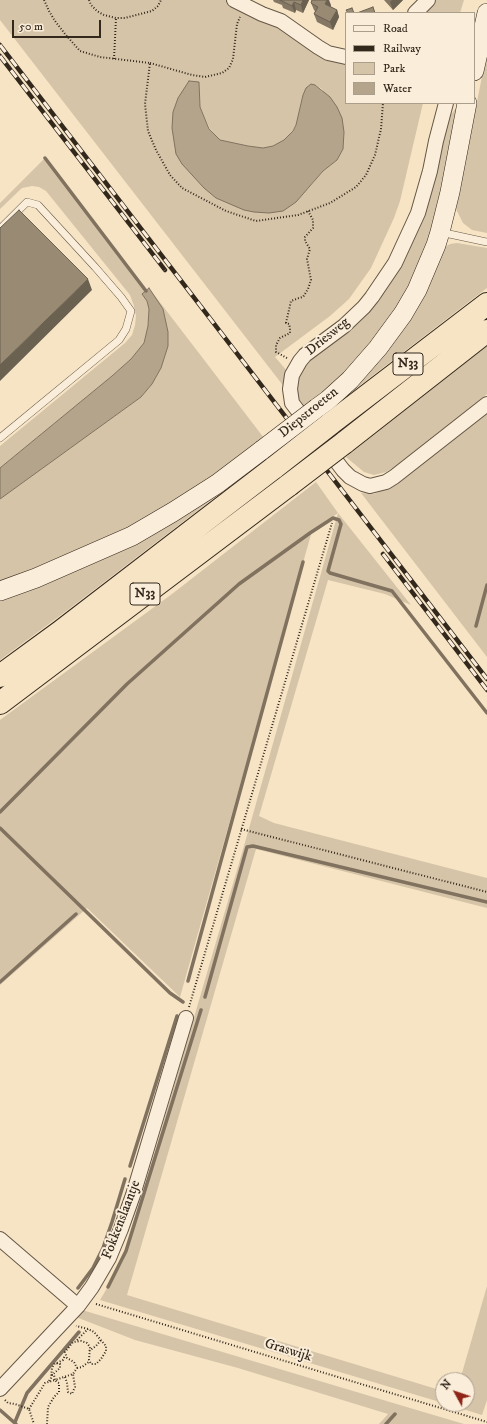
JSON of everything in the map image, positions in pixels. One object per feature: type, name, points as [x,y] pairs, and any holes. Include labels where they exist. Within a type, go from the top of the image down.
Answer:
[{"type":"highway","name":"N33","points":[[0,676],[60,632],[269,458],[324,416],[487,304]]},
{"type":"highway","name":"N33","points":[[0,703],[344,443],[487,331]]},
{"type":"street","points":[[416,12],[428,0]]},
{"type":"street","points":[[239,3],[281,21],[328,53],[345,57]]},
{"type":"street","points":[[475,67],[487,13]]},
{"type":"street","name":"Driesweg","points":[[446,104],[430,171],[418,213],[395,263],[364,307],[344,326],[305,355],[292,375],[290,389],[292,403],[343,470],[350,477],[370,486],[386,482],[394,477],[487,404]]},
{"type":"street","name":"Diepstroeten","points":[[324,416],[328,400],[350,380],[378,348],[417,290],[440,232],[450,192],[467,104]]},
{"type":"street","points":[[0,591],[36,578],[132,536],[217,484],[269,458]]},
{"type":"street","name":"Fokkenslaantje","points":[[2,1393],[77,1307],[92,1287],[109,1258],[133,1195],[186,1018]]},
{"type":"street","points":[[0,1239],[77,1307]]},
{"type":"lane","points":[[0,229],[27,202],[38,205],[121,297],[131,311],[126,329],[119,340],[0,438]]},
{"type":"lane","points":[[440,232],[487,242]]},
{"type":"path","points":[[44,0],[55,21],[80,51],[100,58],[150,63],[192,75],[205,77],[222,73],[229,68],[233,59],[239,3]]},
{"type":"path","points":[[89,0],[91,5],[97,11],[104,15],[116,18],[125,18],[152,11],[162,0]]},
{"type":"path","points":[[114,59],[116,18]]},
{"type":"path","points":[[150,63],[145,104],[148,130],[156,150],[170,175],[182,188],[226,211],[256,221],[298,215],[330,204],[356,187],[366,175],[375,154],[381,128],[382,104]]},
{"type":"path","points":[[276,352],[278,340],[290,333],[289,324],[286,323],[291,301],[303,297],[311,280],[307,259],[310,249],[305,241],[305,237],[313,228],[312,220],[308,211]]},
{"type":"path","points":[[186,1018],[332,523]]},
{"type":"path","points":[[241,829],[487,892]]},
{"type":"path","name":"Graswijk","points":[[77,1307],[98,1305],[487,1422]]},
{"type":"path","points":[[77,1307],[72,1324],[88,1329],[101,1340],[106,1348],[104,1355],[96,1364],[91,1364],[89,1351],[90,1347],[81,1340],[77,1340]]},
{"type":"path","points":[[47,1424],[48,1407],[59,1392],[59,1383],[55,1380],[54,1375],[52,1375],[52,1368],[56,1363],[63,1360],[66,1355],[65,1352],[73,1342],[88,1329]]},
{"type":"path","points":[[89,1351],[101,1340]]},
{"type":"path","points":[[66,1355],[67,1358],[74,1362],[77,1368]]},
{"type":"path","points":[[77,1368],[81,1368],[90,1361]]},
{"type":"path","points":[[49,1381],[52,1375],[60,1368],[60,1364],[56,1363]]},
{"type":"path","points":[[65,1377],[68,1392],[72,1394],[75,1387],[74,1374],[77,1368]]},
{"type":"path","points":[[29,1410],[45,1383],[74,1374]]},
{"type":"path","points":[[2,1393],[8,1403],[29,1410],[34,1424]]},
{"type":"green space","points":[[0,0],[228,0],[345,61],[345,104],[423,104],[400,201],[394,218],[371,268],[349,299],[330,316],[275,357],[288,372],[285,388],[0,20]],"holes":[[[189,81],[199,82],[200,107],[210,129],[220,140],[263,148],[273,146],[285,140],[296,125],[306,88],[315,85],[322,89],[344,132],[343,149],[337,160],[323,171],[308,189],[227,202],[216,198]]]},
{"type":"green space","points":[[436,0],[464,0],[460,12],[425,12]]},
{"type":"green space","points":[[487,51],[487,233],[472,230],[463,223],[456,209]]},
{"type":"green space","points":[[456,108],[459,108],[434,230],[402,304],[340,381],[301,410],[294,394],[299,370],[379,295],[449,117]]},
{"type":"green space","points":[[45,158],[146,291],[143,294],[149,309],[148,326],[144,343],[131,359],[0,468],[0,446],[125,343],[132,335],[135,325],[136,316],[130,295],[46,191],[39,187],[32,186],[22,188],[0,209],[0,203]]},
{"type":"green space","points":[[457,243],[487,248],[487,288],[346,396],[443,248],[450,244]]},
{"type":"green space","points":[[149,288],[264,438],[189,493],[101,543],[0,582],[0,499],[141,397],[152,384],[161,368],[168,346],[163,309]]},
{"type":"green space","points":[[487,346],[487,394],[401,463],[386,472],[374,475],[364,472],[346,457]]},
{"type":"green space","points":[[487,411],[487,657],[361,493],[374,494],[398,483]]},
{"type":"green space","points":[[252,469],[65,612],[0,660],[0,595]]},
{"type":"green space","points":[[316,482],[338,513],[312,531],[180,997],[87,908],[0,985],[0,720],[172,594]]},
{"type":"green space","points":[[338,513],[411,605],[385,594],[328,580],[259,816],[274,823],[487,878],[487,908],[256,849],[127,1295],[435,1389],[435,1401],[100,1300],[123,1261],[246,839]]},
{"type":"green space","points":[[487,1286],[487,1400],[482,1415],[472,1412],[475,1412],[475,1372],[462,1372]]},
{"type":"green space","points":[[82,1310],[464,1424],[379,1424],[388,1414],[238,1368],[135,1340],[76,1317]]},
{"type":"water","points":[[189,81],[199,82],[200,107],[209,129],[220,140],[263,148],[273,146],[284,140],[293,131],[306,88],[311,84],[315,85],[330,97],[342,118],[344,132],[343,149],[337,160],[323,171],[296,202],[283,211],[269,213],[254,212],[244,210],[216,198],[204,188],[182,164],[176,154],[172,128],[173,112],[178,98]]},
{"type":"water","points":[[149,288],[163,309],[168,332],[168,346],[161,368],[152,384],[141,397],[0,499],[0,468],[112,376],[131,359],[144,343],[148,326],[149,309],[147,301],[142,294]]},
{"type":"building","points":[[280,0],[303,0],[301,5],[294,2],[292,6]]},
{"type":"building","points":[[312,0],[327,0],[325,4],[337,10],[330,22],[314,14],[318,7],[311,3]]},
{"type":"building","points":[[373,7],[375,12],[360,12]]},
{"type":"building","points":[[352,8],[354,12],[347,12],[346,10]]},
{"type":"building","points":[[19,210],[88,279],[0,365],[0,228]]},
{"type":"waterway","points":[[45,158],[146,291]]},
{"type":"waterway","points":[[0,812],[127,684],[239,584],[333,518],[339,520],[341,524],[328,571],[330,573],[392,591],[487,713]]},
{"type":"waterway","points":[[188,981],[303,562]]},
{"type":"waterway","points":[[476,626],[487,585]]},
{"type":"waterway","points":[[0,828],[170,993],[183,1002]]},
{"type":"waterway","points":[[205,997],[247,847],[253,846],[487,902]]},
{"type":"waterway","points":[[0,982],[76,914]]},
{"type":"waterway","points":[[108,1287],[126,1251],[201,1010]]},
{"type":"waterway","points":[[130,1166],[177,1016]]},
{"type":"waterway","points":[[78,1288],[93,1268],[103,1248],[125,1179]]},
{"type":"waterway","points":[[15,1422],[27,1393],[79,1332]]},
{"type":"waterway","points":[[0,1410],[16,1424]]},
{"type":"waterway","points":[[386,1424],[395,1414]]},
{"type":"railway","points":[[0,45],[487,679]]},
{"type":"railway","points":[[0,56],[165,270]]},
{"type":"railway","points":[[383,554],[487,690]]}]
